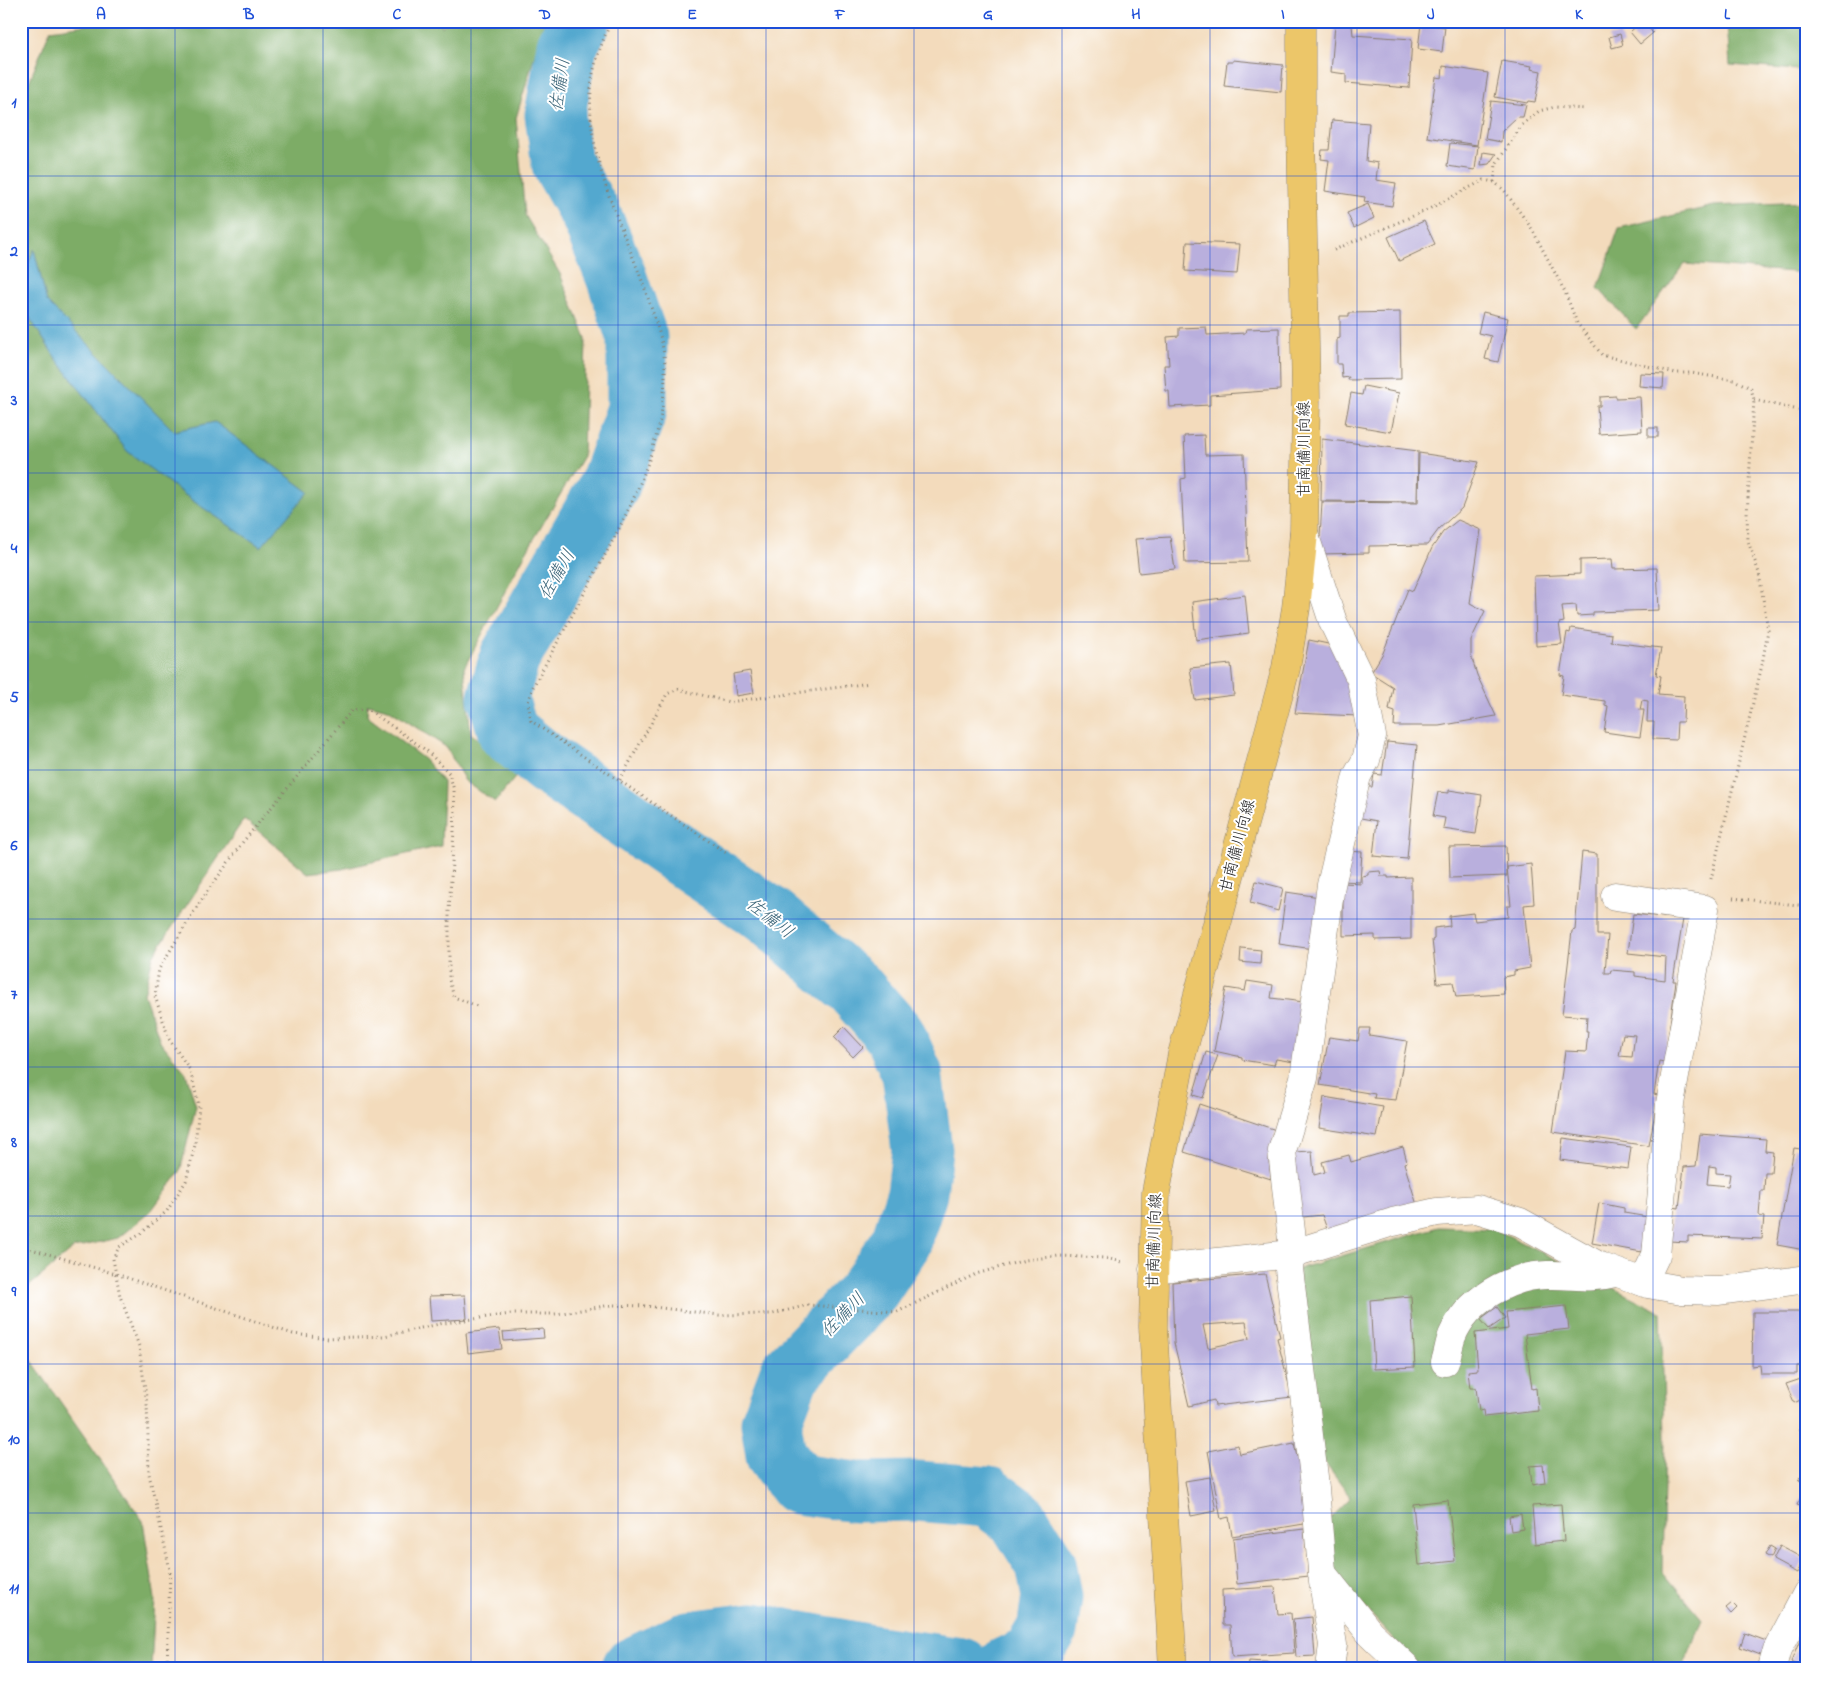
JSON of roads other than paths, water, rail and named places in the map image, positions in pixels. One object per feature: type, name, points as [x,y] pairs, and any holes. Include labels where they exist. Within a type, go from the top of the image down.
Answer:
[{"type":"main road","name":"甘南備川向線","points":[[1173,1668],[1152,1327],[1156,1192],[1182,1054],[1286,668],[1296,608],[1304,533],[1306,398],[1302,21]]},
{"type":"street","points":[[1304,533],[1333,622],[1361,680],[1372,736],[1366,760],[1357,776],[1331,886],[1304,1078],[1282,1151],[1292,1240],[1289,1269],[1314,1477],[1322,1573],[1333,1645],[1330,1668]]},
{"type":"street","points":[[1615,896],[1706,902],[1670,1104],[1656,1255],[1644,1282]]},
{"type":"street","points":[[1153,1269],[1291,1254],[1393,1222],[1437,1212],[1476,1209],[1520,1222],[1559,1246],[1616,1272],[1644,1282],[1682,1290],[1719,1291],[1807,1279]]},
{"type":"street","points":[[1446,1362],[1452,1336],[1464,1315],[1486,1295],[1510,1282],[1546,1275],[1597,1278],[1616,1272]]},
{"type":"street","points":[[1322,1573],[1370,1633],[1407,1668]]},
{"type":"street","points":[[1772,1668],[1777,1650],[1807,1592]]},
{"type":"water","points":[[34,249],[47,302],[174,431],[215,422],[309,492],[261,547],[193,501],[127,451],[55,357],[21,305],[21,283]]},
{"type":"waterway","name":"佐備川","points":[[580,21],[567,46],[555,115],[562,164],[591,215],[616,276],[637,337],[637,409],[610,484],[510,657],[498,698],[508,732],[547,764],[769,916],[854,988],[895,1035],[912,1073],[922,1150],[917,1193],[901,1242],[867,1293],[790,1373],[771,1423],[776,1455],[798,1484],[856,1492],[917,1491],[988,1497],[1018,1519],[1046,1564],[1052,1597],[1047,1630],[1032,1655],[1005,1668]]},
{"type":"waterway","name":"佐備川","points":[[632,1668],[689,1641],[753,1633],[877,1656],[961,1668]]}]
